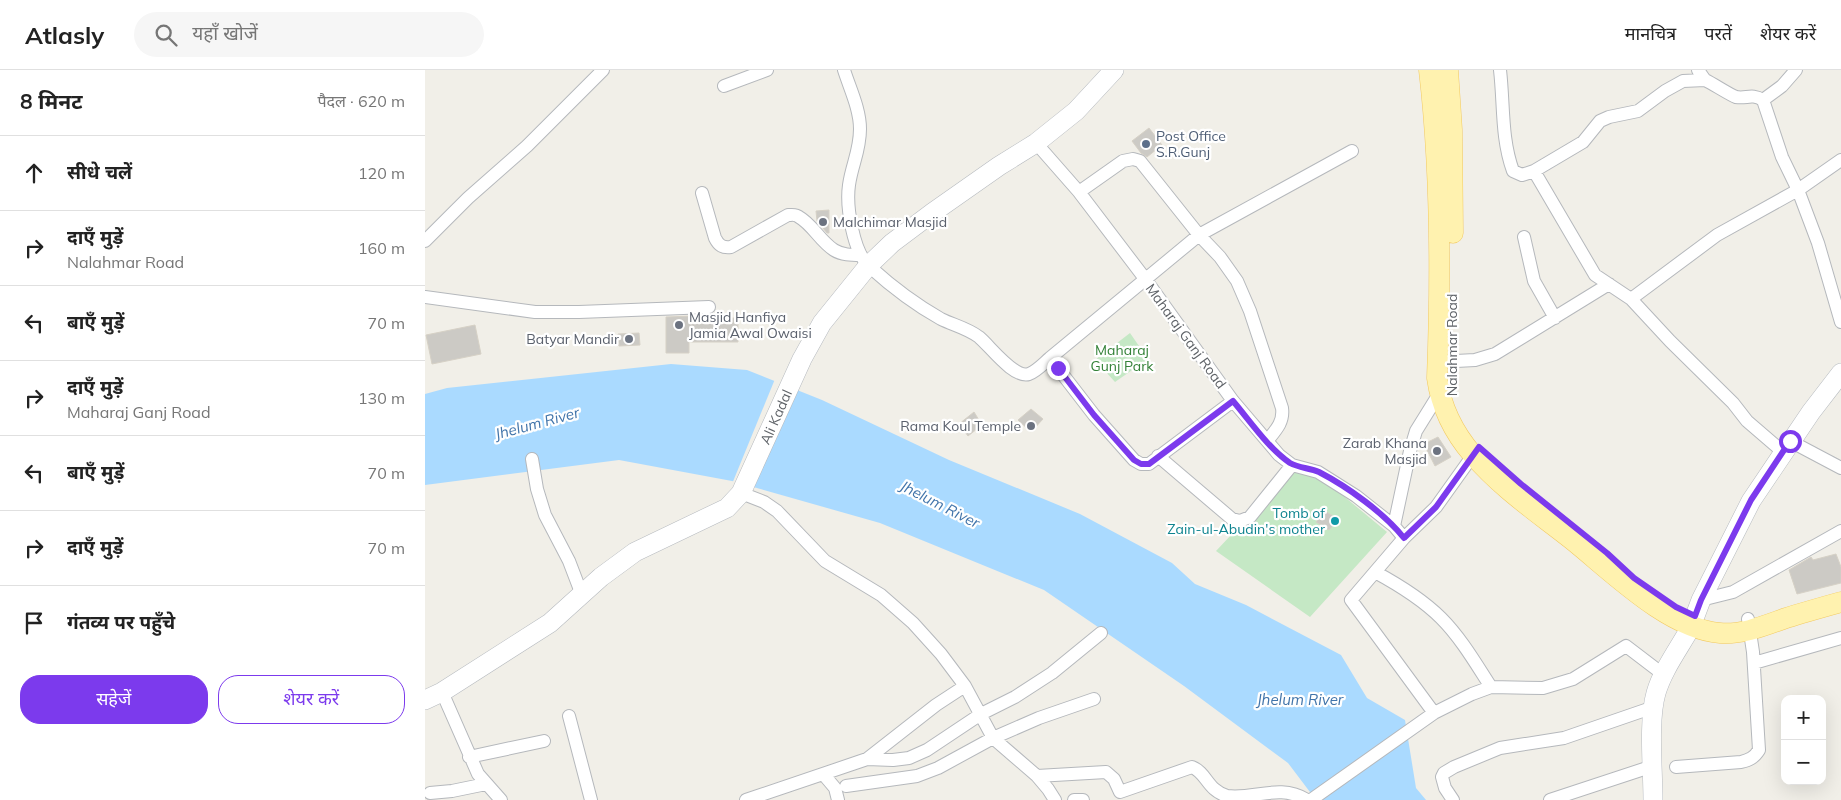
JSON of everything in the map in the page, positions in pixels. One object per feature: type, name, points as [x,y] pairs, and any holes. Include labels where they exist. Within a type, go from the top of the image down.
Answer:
[{"type":"main road","name":"Nalahmar Road","points":[[1429,70],[1433,98],[1441,232],[1444,361],[1453,403],[1476,451]]},
{"type":"main road","name":"Nalahmar Road","points":[[1444,361],[1453,189],[1451,97],[1448,70]]},
{"type":"main road","points":[[1444,361],[1437,378],[1439,394],[1445,413],[1501,484],[1576,543],[1618,580],[1657,608],[1696,614],[1721,633],[1841,590]]},
{"type":"main road","points":[[1745,623],[1841,602]]},
{"type":"street","points":[[425,241],[468,198],[527,146],[603,70]]},
{"type":"street","points":[[724,86],[767,70]]},
{"type":"street","points":[[844,70],[857,110],[860,126],[859,150],[849,186],[852,230],[864,261]]},
{"type":"street","name":"Ali Kadal","points":[[433,696],[550,623],[601,577],[635,552],[727,508],[741,493],[751,475],[802,358],[864,261],[999,166],[1036,143],[1076,111],[1114,70]]},
{"type":"street","points":[[1499,70],[1504,136],[1508,158],[1513,171],[1522,175],[1534,171],[1583,142],[1596,124],[1603,119],[1638,111],[1665,91],[1683,81],[1701,75],[1732,95],[1737,97],[1752,96],[1763,100]]},
{"type":"street","points":[[1763,100],[1782,86],[1796,70]]},
{"type":"street","points":[[1763,100],[1782,156],[1798,190],[1818,243],[1841,322]]},
{"type":"street","name":"Maharaj Ganj Road","points":[[1036,143],[1079,192],[1146,280],[1233,401],[1279,455],[1292,465],[1318,472],[1356,496],[1394,526],[1404,538]]},
{"type":"street","points":[[702,193],[715,238],[718,244],[724,248],[731,247],[788,215],[794,214],[800,217],[822,241],[835,251],[864,261],[925,309],[978,337],[1010,367],[1020,374],[1027,374],[1050,358],[1199,235],[1352,151]]},
{"type":"street","points":[[1079,192],[1123,161],[1133,159],[1140,161],[1199,235],[1220,257],[1237,281],[1250,311],[1278,394],[1283,416],[1280,425],[1267,441]]},
{"type":"street","points":[[1631,299],[1717,236],[1798,190],[1841,160]]},
{"type":"street","points":[[1534,171],[1589,268],[1595,275],[1631,299],[1670,341],[1733,403],[1747,421],[1787,447],[1841,468]]},
{"type":"street","points":[[1524,237],[1533,280],[1555,318]]},
{"type":"street","points":[[1444,361],[1475,360],[1495,354],[1609,284]]},
{"type":"street","points":[[425,297],[535,312],[709,307]]},
{"type":"street","points":[[1050,358],[1094,415],[1134,460],[1141,464],[1149,464],[1233,401]]},
{"type":"street","points":[[1653,800],[1654,707],[1657,692],[1664,675],[1751,500],[1811,412],[1841,373]]},
{"type":"street","points":[[1394,526],[1416,431],[1439,394]]},
{"type":"street","points":[[1430,716],[1351,600],[1404,538],[1436,507],[1476,451]]},
{"type":"street","points":[[1158,456],[1232,519],[1240,520],[1250,517],[1292,465]]},
{"type":"street","points":[[532,459],[537,489],[545,515],[569,561],[582,595]]},
{"type":"street","points":[[741,493],[764,502],[777,511],[825,561],[881,595],[913,623],[941,654],[965,686],[993,738],[1037,776],[1055,800]]},
{"type":"street","points":[[1696,614],[1841,531]]},
{"type":"street","points":[[1375,572],[1423,602],[1442,619],[1463,645],[1491,687]]},
{"type":"street","points":[[1676,767],[1741,762],[1749,760],[1759,750],[1754,664],[1745,623]]},
{"type":"street","points":[[867,759],[893,760],[909,758],[927,750],[981,714],[1015,697],[1052,673],[1101,634]]},
{"type":"street","points":[[1754,664],[1841,638]]},
{"type":"street","points":[[1037,776],[1106,772],[1111,774],[1122,796],[1192,767],[1201,774],[1211,788],[1228,797],[1295,793],[1311,799],[1430,716],[1472,694],[1491,687],[1543,688],[1573,679],[1626,646],[1664,675]]},
{"type":"street","points":[[746,800],[867,759],[936,705],[965,686]]},
{"type":"street","points":[[433,696],[479,774],[501,800]]},
{"type":"street","points":[[846,786],[917,776],[939,768],[993,738],[1039,718],[1094,699]]},
{"type":"street","points":[[1453,800],[1445,788],[1442,777],[1444,773],[1467,760],[1500,748],[1564,738],[1654,707]]},
{"type":"street","points":[[569,716],[591,800]]},
{"type":"street","points":[[469,757],[544,741]]},
{"type":"street","points":[[1550,800],[1653,766]]},
{"type":"street","points":[[824,775],[835,788],[838,800]]},
{"type":"street","points":[[430,793],[486,784]]},
{"type":"street","points":[[1074,800],[1083,800]]},
{"type":"green space","name":"Maharaj Gunj Park","points":[[1130,333],[1148,359],[1115,382],[1095,360]]},
{"type":"green space","points":[[1295,467],[1317,474],[1387,532],[1310,617],[1216,551]]},
{"type":"water","name":"Jhelum River","points":[[671,364],[747,370],[822,400],[949,460],[1080,514],[1172,563],[1195,584],[1246,605],[1341,655],[1367,698],[1405,720],[1416,788],[1426,800],[1316,800],[1288,763],[1184,686],[1044,590],[880,523],[732,481],[619,460],[425,485],[425,394],[447,388]]},
{"type":"pier","points":[[775,379],[794,386],[751,489],[732,484]]},
{"type":"building","points":[[1149,128],[1162,145],[1147,157],[1141,153],[1132,141]]},
{"type":"building","name":"Malchimar Masjid","points":[[829,210],[829,233],[827,233],[817,221],[816,211]]},
{"type":"building","points":[[693,316],[693,318],[738,318],[738,342],[689,342],[689,353],[666,353],[666,317]]},
{"type":"building","points":[[475,325],[481,354],[432,364],[426,335]]},
{"type":"building","name":"Batyar Mandir","points":[[639,333],[640,345],[619,346],[618,334]]},
{"type":"building","name":"Rama Koul Temple","points":[[1031,409],[1043,419],[1031,432],[1018,420]]},
{"type":"building","points":[[974,412],[982,425],[968,436],[959,424]]},
{"type":"building","name":"Zarab Khana Masjid","points":[[1438,437],[1451,457],[1435,466],[1424,444]]},
{"type":"building","points":[[1325,511],[1336,518],[1335,523],[1329,530],[1316,522]]},
{"type":"building","points":[[1836,554],[1841,567],[1841,583],[1797,594],[1789,570],[1811,557],[1813,560]]},
{"type":"place","name":"Post Office S.R.Gunj","points":[[1146,144]]},
{"type":"place","name":"Malchimar Masjid","points":[[823,222]]},
{"type":"place","name":"Masjid Hanfiya Jamia Awal Owaisi","points":[[679,325]]},
{"type":"place","name":"Batyar Mandir","points":[[629,339]]},
{"type":"place","name":"Rama Koul Temple","points":[[1031,426]]},
{"type":"place","name":"Zarab Khana Masjid","points":[[1437,451]]},
{"type":"place","name":"Tomb of Zain-ul-Abudin's mother","points":[[1335,521]]},
{"type":"route","points":[[1058,368],[1094,415],[1134,460],[1141,464],[1149,464],[1233,401],[1279,455],[1292,465],[1318,472],[1356,496],[1394,526],[1404,538],[1436,507],[1479,447],[1521,484],[1607,553],[1634,578],[1676,607],[1695,616],[1701,600],[1751,500],[1790,441]]}]
